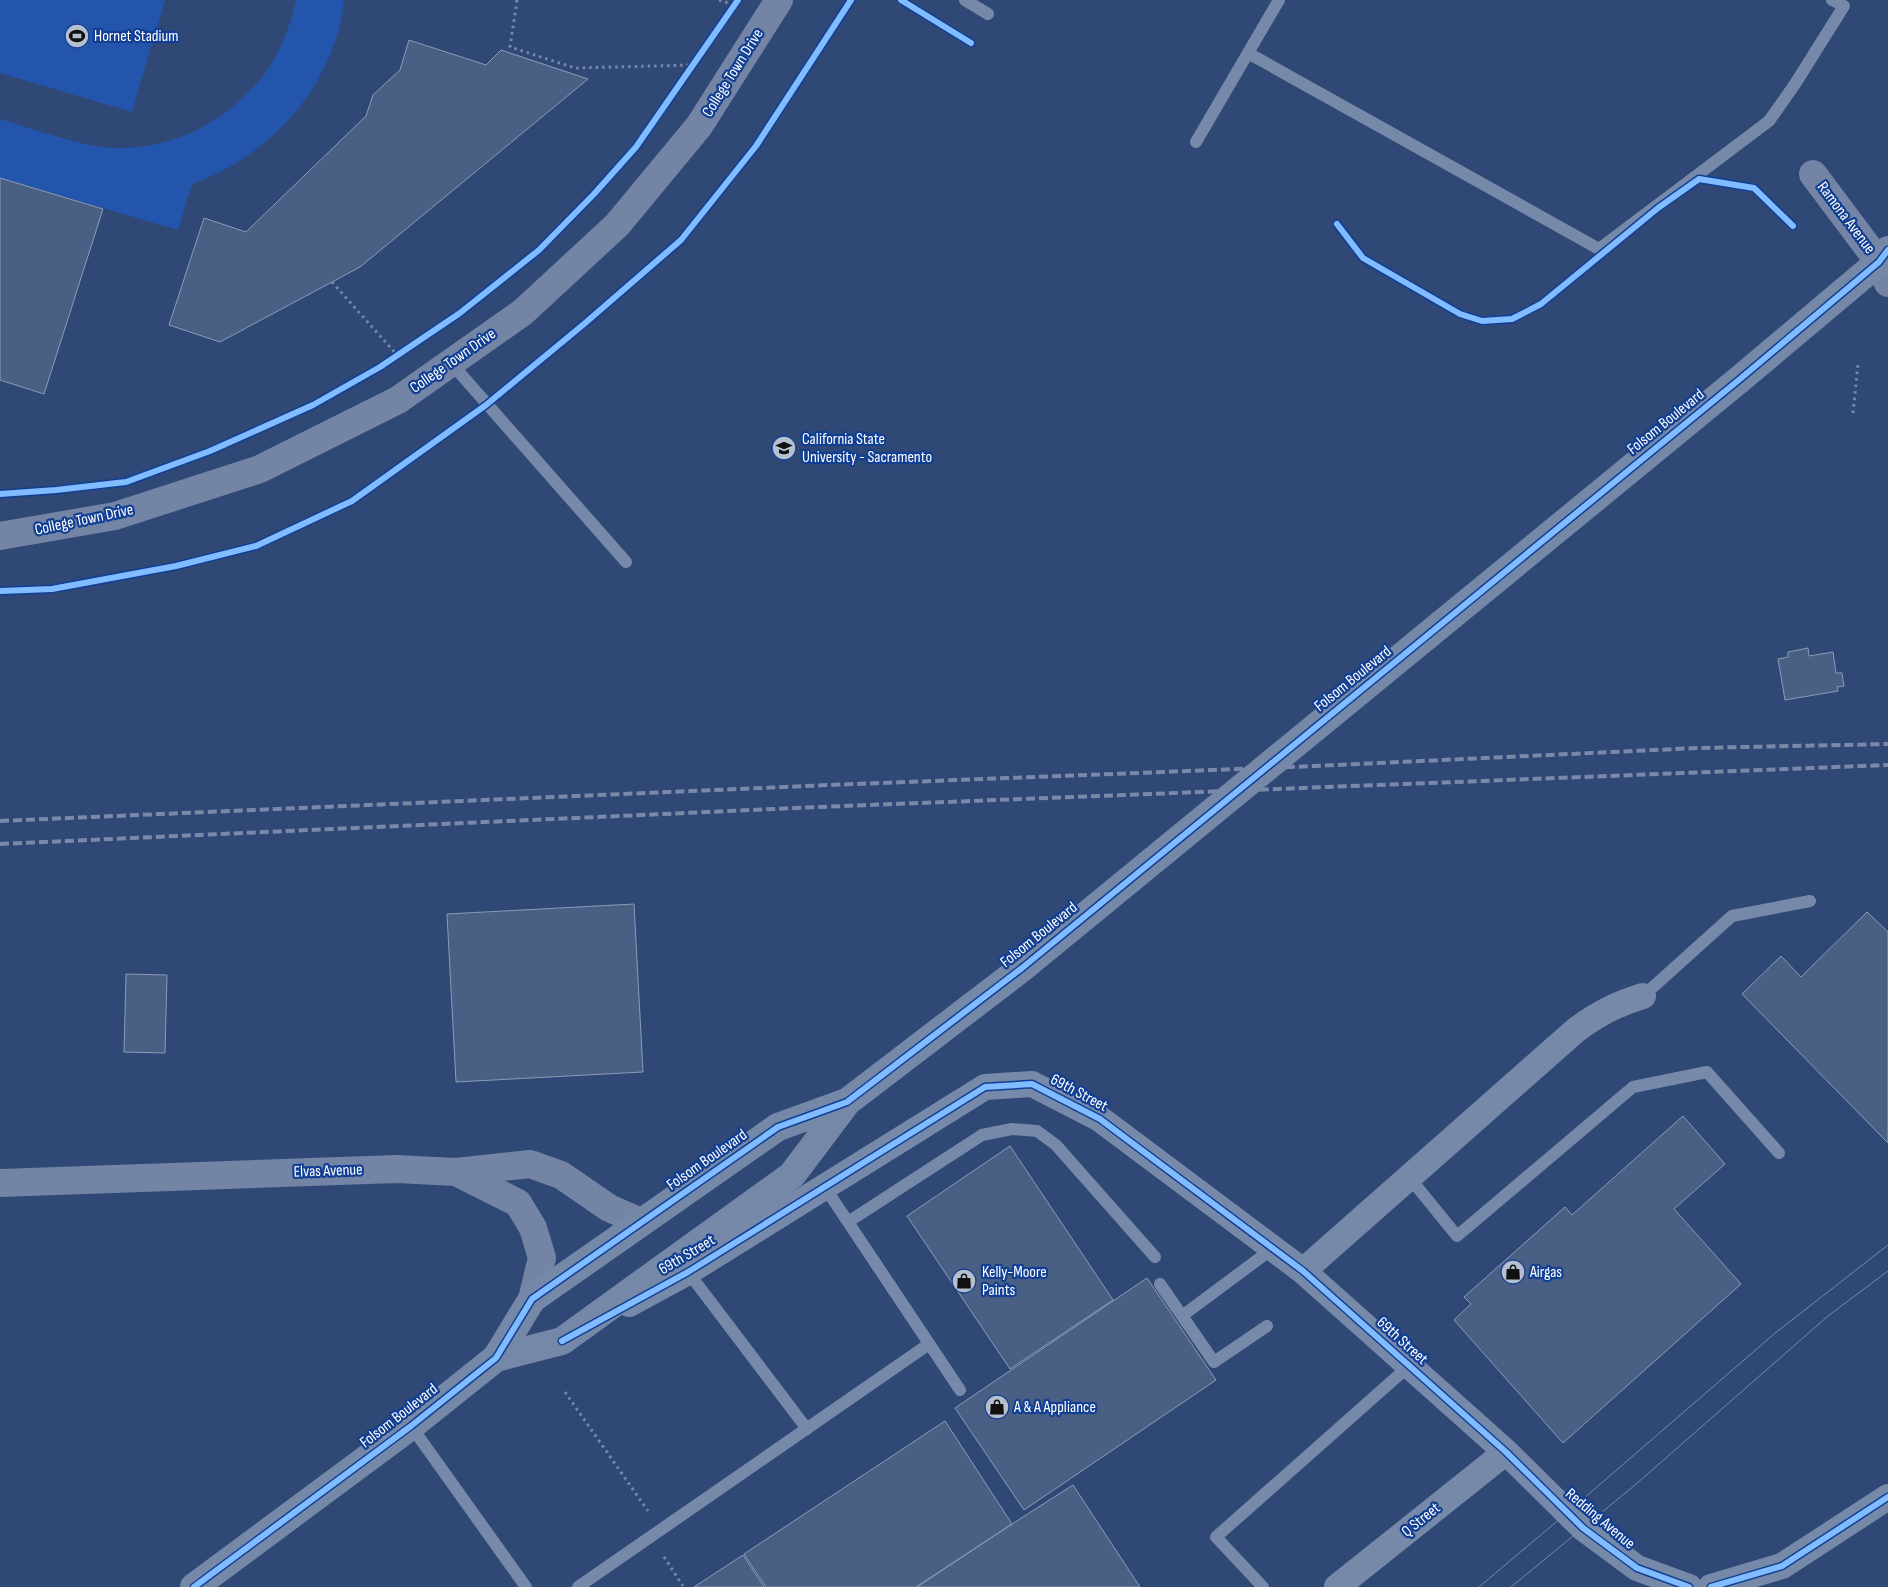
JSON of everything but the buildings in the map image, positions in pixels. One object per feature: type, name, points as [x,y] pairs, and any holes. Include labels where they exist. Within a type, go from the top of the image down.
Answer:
[{"type":"main road","name":"Folsom Boulevard","points":[[496,1358],[562,1340],[792,1175],[848,1102],[1022,968],[1740,379],[1886,264]]},
{"type":"main road","name":"Folsom Boulevard","points":[[199,1586],[411,1426],[496,1358],[532,1298],[778,1127],[848,1102]]},
{"type":"street","name":"College Town Drive","points":[[0,536],[115,516],[260,469],[398,400],[523,312],[617,224],[699,126],[779,0]]},
{"type":"street","name":"Ramona Avenue","points":[[1813,174],[1886,264]]},
{"type":"street","points":[[1302,1271],[1576,1030],[1596,1015],[1618,1004],[1643,996]]},
{"type":"street","name":"69th Street","points":[[562,1340],[688,1272],[985,1087],[1032,1084],[1100,1119],[1302,1271],[1506,1452]]},
{"type":"street","name":"Elvas Avenue","points":[[0,1184],[396,1169],[456,1172],[530,1164],[561,1175],[609,1208],[641,1222]]},
{"type":"street","points":[[456,1172],[518,1202],[533,1228],[542,1258],[532,1298]]},
{"type":"street","name":"Q Street","points":[[1337,1587],[1506,1452]]},
{"type":"street","name":"Redding Avenue","points":[[1506,1452],[1583,1528],[1637,1568],[1689,1587]]},
{"type":"street","points":[[1711,1587],[1782,1566],[1888,1497]]},
{"type":"lane","points":[[965,0],[988,14]]},
{"type":"lane","points":[[1196,142],[1279,0]]},
{"type":"lane","points":[[1248,53],[1599,249],[1769,121],[1795,84],[1841,2]]},
{"type":"lane","points":[[451,363],[626,562]]},
{"type":"lane","points":[[1643,996],[1732,916],[1810,901]]},
{"type":"lane","points":[[1409,1177],[1457,1236],[1634,1086],[1707,1072],[1779,1153]]},
{"type":"lane","points":[[848,1222],[982,1135],[1012,1129],[1037,1131],[1056,1145],[1155,1258]]},
{"type":"lane","points":[[824,1186],[960,1390]]},
{"type":"lane","points":[[1182,1316],[1272,1249]]},
{"type":"lane","points":[[688,1272],[807,1429]]},
{"type":"lane","points":[[1160,1284],[1214,1362],[1267,1326]]},
{"type":"lane","points":[[578,1587],[929,1344]]},
{"type":"lane","points":[[1263,1587],[1216,1537],[1410,1366]]},
{"type":"lane","points":[[411,1426],[526,1587]]},
{"type":"path","points":[[516,0],[510,47],[575,68],[694,65]]},
{"type":"path","points":[[718,0],[735,5]]},
{"type":"path","points":[[688,74],[699,58]]},
{"type":"path","points":[[332,282],[394,357],[405,350]]},
{"type":"path","points":[[1853,413],[1858,364]]},
{"type":"path","points":[[564,1392],[648,1509],[664,1556],[683,1586]]},
{"type":"shaded area","name":"Hornet Stadium","points":[[0,0],[165,0],[132,112],[0,73]]},
{"type":"shaded area","points":[[296,0],[344,0],[338,31],[328,61],[313,88],[294,113],[272,136],[248,155],[221,172],[192,184],[178,230],[0,178],[0,119],[95,146],[119,148],[144,147],[167,141],[190,133],[212,122],[232,108],[249,92],[271,65],[284,38]]},
{"type":"tram line","points":[[1479,1587],[1774,1334],[1888,1245]]},
{"type":"tram line","points":[[1511,1587],[1635,1485],[1828,1316],[1888,1271]]},
{"type":"railway","points":[[0,821],[1315,766],[1697,748],[1888,744]]},
{"type":"railway","points":[[0,844],[818,807],[1888,765]]},
{"type":"cycle path","points":[[0,494],[126,482],[210,451],[313,405],[380,367],[460,313],[539,250],[594,194],[636,147],[738,0]]},
{"type":"cycle path","points":[[0,591],[52,589],[176,566],[256,546],[352,501],[486,405],[681,240],[756,146],[851,0]]},
{"type":"cycle path","points":[[901,0],[971,43]]},
{"type":"cycle path","points":[[1337,224],[1363,258],[1460,314],[1482,321],[1512,319],[1541,304],[1658,208],[1699,179],[1754,188],[1793,226]]},
{"type":"cycle path","points":[[194,1587],[411,1426],[496,1358],[532,1299],[778,1127],[847,1102],[1022,968],[1740,379],[1879,262],[1888,250]]},
{"type":"cycle path","points":[[562,1341],[688,1272],[985,1087],[1032,1084],[1100,1119],[1303,1271],[1506,1452],[1583,1528],[1637,1568],[1689,1587]]},
{"type":"cycle path","points":[[1711,1587],[1782,1566],[1888,1497]]},
{"type":"place","name":"Hornet Stadium","points":[[77,36]]},
{"type":"place","name":"California State University - Sacramento","points":[[784,448]]},
{"type":"place","name":"Airgas","points":[[1513,1272]]},
{"type":"place","name":"Kelly-Moore Paints","points":[[964,1281]]},
{"type":"place","name":"A & A Appliance","points":[[997,1407]]}]
